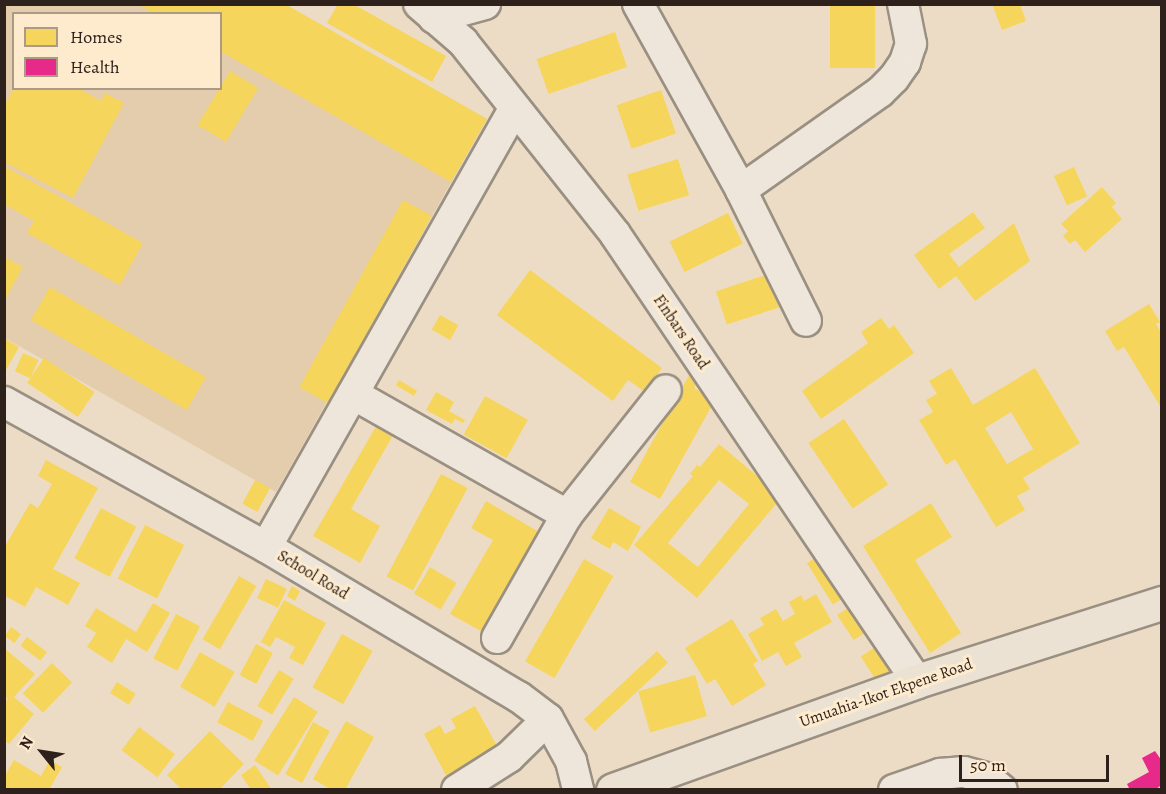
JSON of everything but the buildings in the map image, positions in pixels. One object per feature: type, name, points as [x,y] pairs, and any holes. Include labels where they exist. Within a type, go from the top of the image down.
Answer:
[{"type":"main road","name":"Umuahia-Ikot Ekpene Road","points":[[613,789],[916,681],[1161,603]]},
{"type":"street","points":[[427,11],[485,4]]},
{"type":"street","points":[[638,4],[741,190],[806,321]]},
{"type":"street","points":[[741,190],[880,92],[894,78],[905,62],[911,44],[903,4]]},
{"type":"street","name":"Finbars Road","points":[[427,11],[463,42],[615,234],[916,681]]},
{"type":"street","points":[[266,547],[514,109]]},
{"type":"street","points":[[497,638],[567,515],[666,390]]},
{"type":"street","points":[[353,394],[567,515]]},
{"type":"street","name":"School Road","points":[[4,402],[266,547],[519,697],[548,719],[571,761],[578,789]]},
{"type":"street","points":[[457,789],[509,757],[548,719]]},
{"type":"street","points":[[894,789],[940,774],[964,772],[987,778],[1002,789]]},
{"type":"shaded area","points":[[5,5],[285,5],[487,119],[276,492],[5,338]]}]
